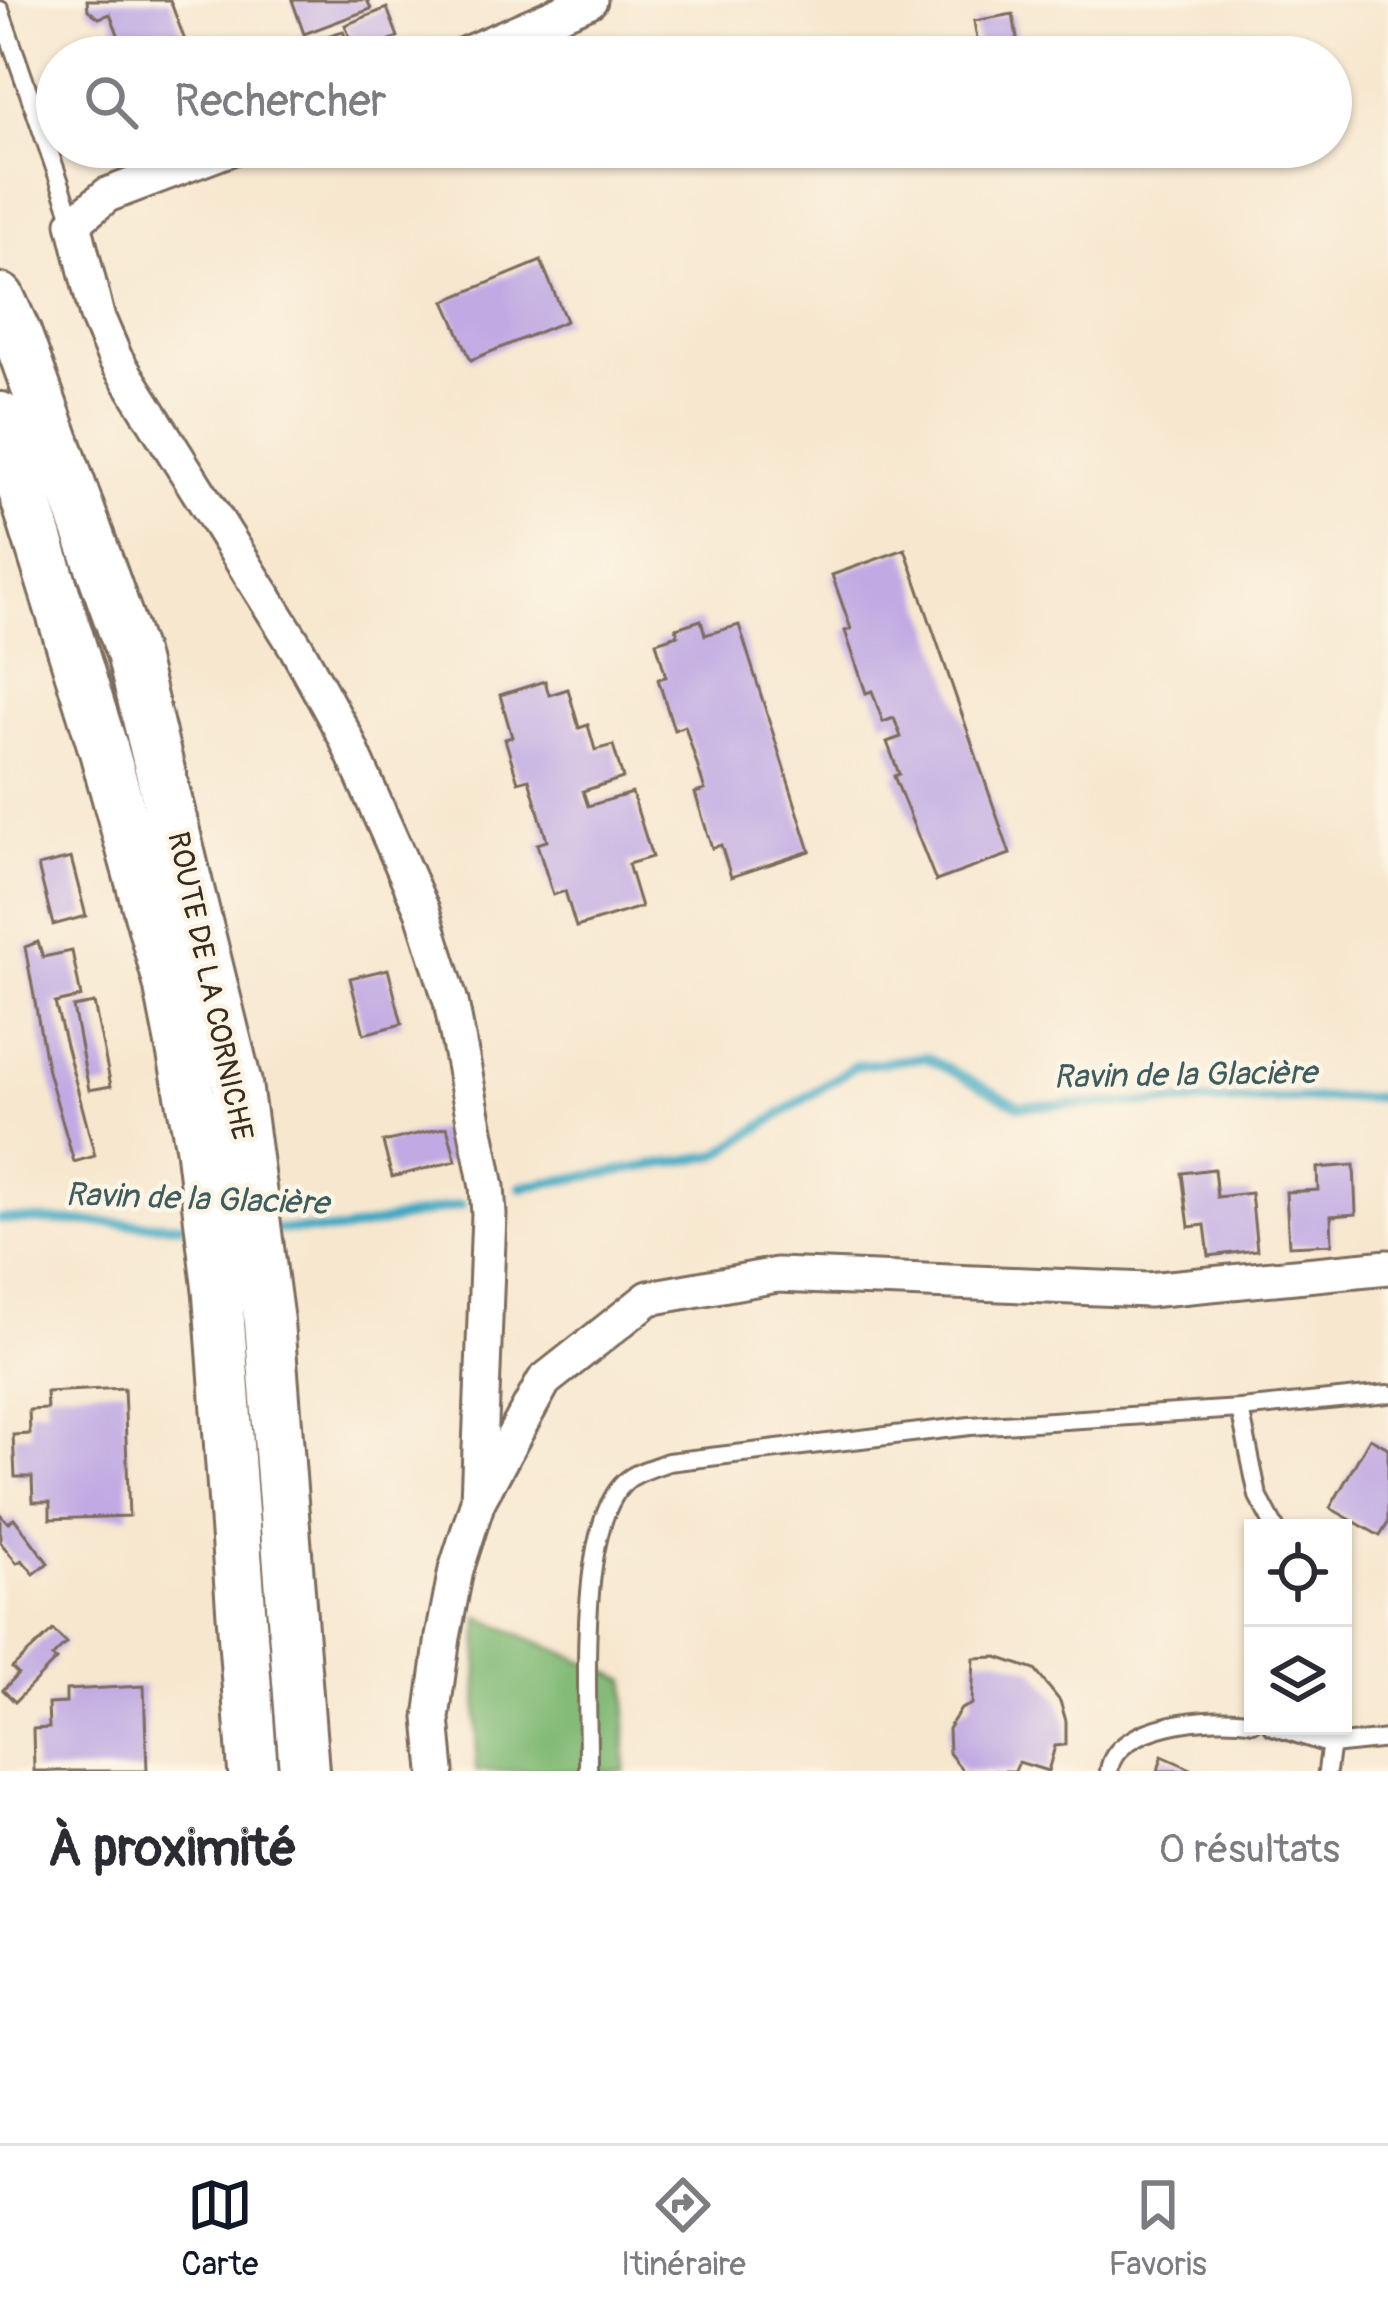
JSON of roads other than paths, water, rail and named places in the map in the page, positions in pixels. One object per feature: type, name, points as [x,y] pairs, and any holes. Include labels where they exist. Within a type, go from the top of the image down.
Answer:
[{"type":"main road","name":"ROUTE DE LA CORNICHE","points":[[9,316],[130,653],[237,1084],[269,1322],[304,1771]]},
{"type":"main road","name":"ROUTE DE LA CORNICHE","points":[[0,417],[104,751],[168,982],[200,1145],[218,1295],[254,1771]]},
{"type":"street","points":[[507,36],[590,0]]},
{"type":"street","points":[[178,168],[106,195],[74,223],[97,316],[115,358],[296,647],[345,736],[422,910],[452,1002],[489,1214],[478,1501]]},
{"type":"street","points":[[437,1771],[432,1718],[443,1637],[456,1570],[478,1501],[544,1381],[649,1298],[777,1275],[1148,1291],[1388,1267]]},
{"type":"lane","points":[[0,10],[36,114]]},
{"type":"lane","points":[[55,168],[74,223]]},
{"type":"lane","points":[[588,1771],[590,1601],[598,1524],[628,1479],[668,1462],[970,1426],[1240,1409],[1388,1394]]},
{"type":"lane","points":[[1240,1409],[1258,1496],[1270,1519]]},
{"type":"lane","points":[[1109,1771],[1116,1753],[1176,1722],[1244,1721]]},
{"type":"lane","points":[[1300,1735],[1331,1745],[1388,1739]]},
{"type":"lane","points":[[1327,1771],[1332,1735]]},
{"type":"waterway","name":"Ravin de la Glacière","points":[[521,1187],[717,1155],[855,1066],[925,1057],[1019,1106],[1388,1097]]},
{"type":"waterway","name":"Ravin de la Glacière","points":[[269,1229],[342,1231],[461,1205]]},
{"type":"waterway","name":"Ravin de la Glacière","points":[[0,1219],[197,1226]]}]
